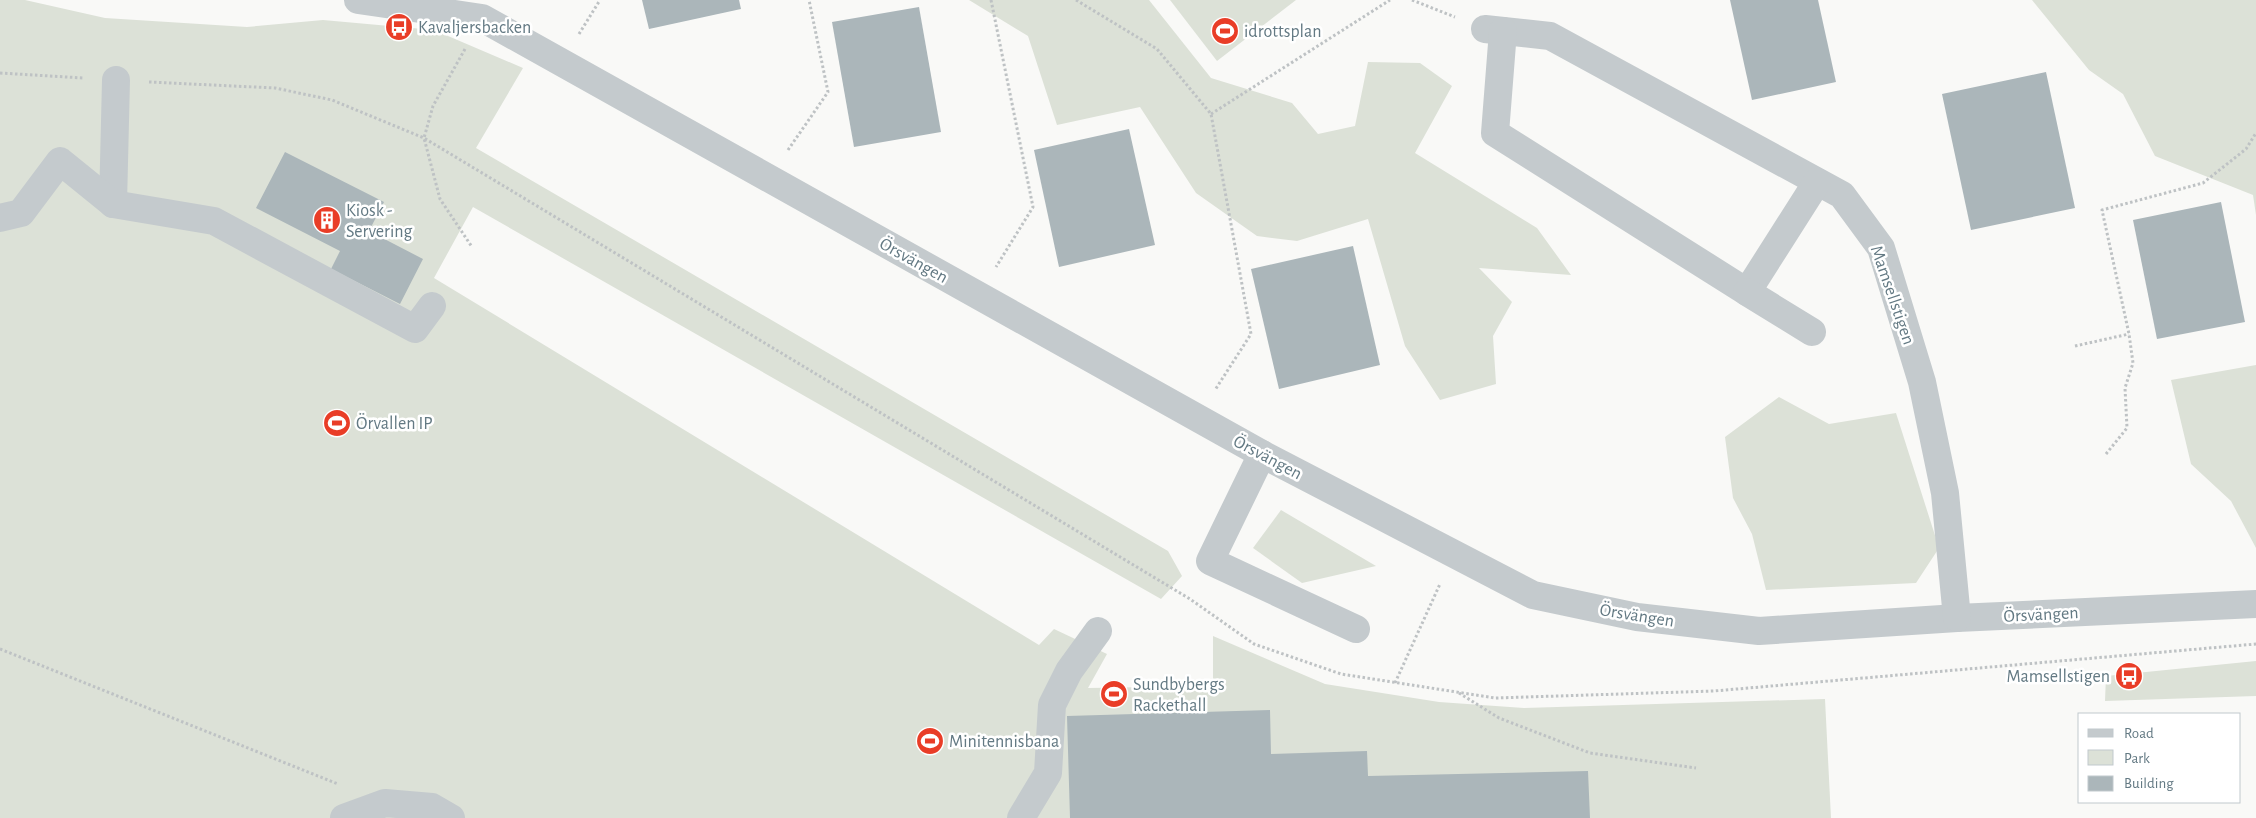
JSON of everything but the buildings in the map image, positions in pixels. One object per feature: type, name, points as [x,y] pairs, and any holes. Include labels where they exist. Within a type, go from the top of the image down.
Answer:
[{"type":"street","name":"Örsvängen","points":[[358,0],[482,18],[1262,454],[1533,595],[1636,617],[1759,632],[1957,618],[2256,604]]},
{"type":"street","name":"Mamsellstigen","points":[[1494,30],[1550,36],[1842,195],[1881,248],[1922,382],[1945,493],[1957,618]]},
{"type":"street","points":[[1494,30],[1495,132],[1812,332]]},
{"type":"street","points":[[113,204],[116,80]]},
{"type":"street","points":[[0,218],[21,213],[60,162],[113,204],[214,221],[415,329],[432,306]]},
{"type":"street","points":[[1747,292],[1817,182]]},
{"type":"street","points":[[1262,454],[1210,561],[1356,629]]},
{"type":"street","points":[[1021,818],[1048,772],[1052,705],[1069,671],[1098,631]]},
{"type":"street","points":[[344,818],[385,803],[432,807],[451,818]]},
{"type":"path","points":[[562,62],[600,0]]},
{"type":"path","points":[[769,178],[828,92],[809,0]]},
{"type":"path","points":[[978,296],[1033,207],[991,0]]},
{"type":"path","points":[[1076,0],[1157,49],[1211,114],[1251,334],[1197,418]]},
{"type":"path","points":[[1211,114],[1390,0]]},
{"type":"path","points":[[1412,0],[1494,30]]},
{"type":"path","points":[[472,247],[440,199],[424,138],[433,106],[482,18]]},
{"type":"path","points":[[0,73],[275,88],[332,100],[424,138],[1190,599],[1254,644],[1341,674],[1395,684],[1495,698],[1714,691],[2256,644]]},
{"type":"path","points":[[2106,454],[2127,428],[2125,388],[2133,363],[2129,334],[2102,210],[2203,183],[2246,149],[2256,133]]},
{"type":"path","points":[[2075,346],[2129,334]]},
{"type":"path","points":[[1395,684],[1454,554]]},
{"type":"path","points":[[0,649],[385,803]]},
{"type":"path","points":[[1457,693],[1499,718],[1590,753],[1696,768]]},
{"type":"green space","name":"Örvallen IP","points":[[0,0],[25,0],[105,18],[247,27],[323,20],[434,30],[523,68],[476,148],[1168,551],[1182,576],[1161,599],[473,207],[434,278],[1039,645],[1054,629],[1107,654],[1088,688],[1213,686],[1213,636],[1325,684],[1439,702],[1524,708],[1825,699],[1831,818],[0,818]]},
{"type":"green space","points":[[969,0],[1149,0],[1211,78],[1292,103],[1318,134],[1355,126],[1368,62],[1420,63],[1452,86],[1415,153],[1537,228],[1571,275],[1479,268],[1512,302],[1493,336],[1496,384],[1440,400],[1405,346],[1368,219],[1297,241],[1257,236],[1196,193],[1140,107],[1057,125],[1028,36]]},
{"type":"green space","name":"idrottsplan","points":[[1170,0],[1296,0],[1217,61]]},
{"type":"green space","points":[[2032,0],[2256,0],[2256,215],[2253,195],[2155,156],[2123,94],[2089,70]]},
{"type":"green space","points":[[2256,365],[2256,548],[2231,501],[2191,464],[2171,380]]},
{"type":"green space","points":[[1779,397],[1829,424],[1896,413],[1939,548],[1916,583],[1766,590],[1752,534],[1733,498],[1725,437]]},
{"type":"green space","points":[[1281,510],[1376,566],[1302,583],[1253,548]]},
{"type":"green space","points":[[2256,661],[2256,696],[2105,701],[2106,676]]},
{"type":"place","name":"Kavaljersbacken","points":[[399,27]]},
{"type":"place","name":"idrottsplan","points":[[1225,31]]},
{"type":"place","name":"Kiosk - Servering","points":[[327,220]]},
{"type":"place","name":"Örvallen IP","points":[[337,423]]},
{"type":"place","name":"Mamsellstigen","points":[[2129,676]]},
{"type":"place","name":"Sundbybergs Rackethall","points":[[1114,694]]},
{"type":"place","name":"Minitennisbana","points":[[930,741]]}]
